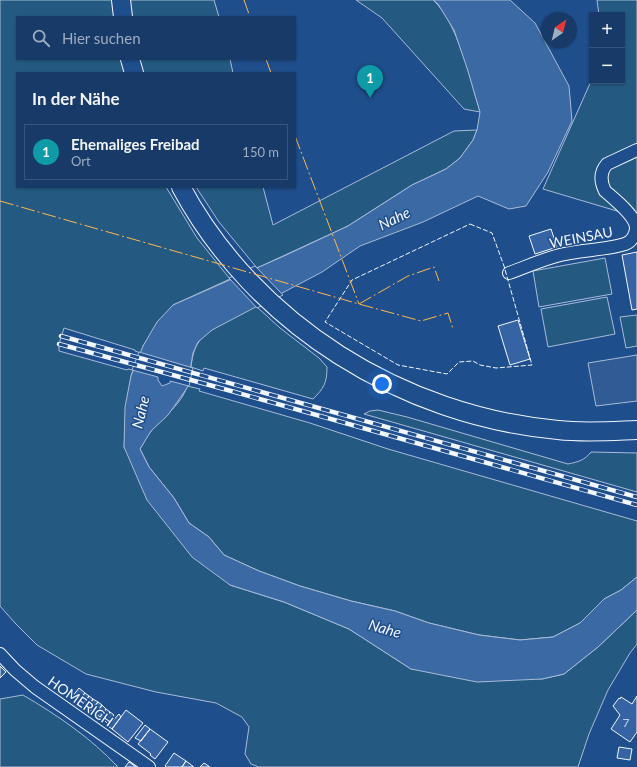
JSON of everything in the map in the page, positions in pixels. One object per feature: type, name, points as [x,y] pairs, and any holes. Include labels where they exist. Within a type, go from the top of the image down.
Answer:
[{"type":"main road","points":[[121,0],[123,16]]},
{"type":"main road","points":[[130,60],[134,72]]},
{"type":"main road","points":[[182,188],[208,230],[241,271],[281,311],[326,347],[393,386],[438,404],[502,422],[559,430],[587,432],[637,430]]},
{"type":"street","name":"WEINSAU","points":[[509,273],[553,257],[630,242],[636,233],[636,224],[634,219],[605,191],[601,182],[601,177],[607,164],[637,150]]},
{"type":"street","name":"HOMERICH","points":[[0,654],[14,670],[35,687],[149,767]]},
{"type":"shaded area","points":[[0,0],[214,0],[219,16],[16,16],[16,60],[230,60],[233,72],[16,72],[16,188],[167,188],[197,238],[230,279],[173,305],[143,346],[141,353],[64,328],[59,344],[59,351],[127,370],[133,370],[131,376],[124,447],[230,585],[284,602],[349,629],[411,669],[542,679],[564,674],[598,647],[637,610],[637,644],[608,690],[589,734],[578,767],[259,767],[251,764],[245,754],[249,727],[242,717],[216,703],[156,692],[86,674],[37,645],[0,606]]},
{"type":"shaded area","points":[[356,0],[433,0],[442,10],[456,36],[468,68],[480,112],[464,109],[382,18]]},
{"type":"shaded area","points":[[597,0],[637,0],[637,217],[543,189],[590,84],[625,84],[625,12],[599,12]]},
{"type":"shaded area","points":[[477,130],[473,140],[460,158],[446,169],[412,185],[348,226],[257,268],[219,222],[197,188],[263,188],[273,225],[454,131]]},
{"type":"shaded area","points":[[605,258],[612,294],[539,307],[533,271]]},
{"type":"shaded area","points":[[607,297],[615,334],[548,347],[541,309]]},
{"type":"shaded area","points":[[256,306],[280,328],[319,358],[327,367],[324,385],[313,399],[204,368],[203,371],[191,367],[195,349],[198,343],[208,332]]},
{"type":"shaded area","points":[[637,315],[637,346],[626,348],[620,317]]},
{"type":"shaded area","points":[[637,355],[637,401],[596,406],[588,363]]},
{"type":"shaded area","points":[[187,386],[200,389],[199,391],[310,423],[388,449],[637,521],[637,577],[621,590],[604,599],[580,623],[553,637],[520,640],[479,635],[429,623],[395,611],[351,601],[300,586],[259,571],[224,555],[209,537],[189,523],[174,498],[149,467],[140,449],[150,432],[177,404]]},
{"type":"shaded area","points":[[378,410],[568,464],[581,460],[591,452],[637,453],[637,492],[364,414],[370,411]]},
{"type":"shaded area","points":[[23,695],[73,728],[97,746],[118,767],[0,767],[0,699]]},
{"type":"water","name":"Nahe","points":[[433,0],[510,0],[535,23],[541,34],[541,48],[548,48],[569,86],[572,121],[548,172],[526,206],[509,209],[478,196],[423,222],[360,246],[322,272],[212,330],[198,342],[193,353],[187,388],[168,415],[151,431],[140,449],[149,467],[174,498],[189,523],[209,537],[224,555],[259,571],[300,586],[351,601],[395,611],[429,623],[479,635],[520,640],[553,637],[580,623],[604,599],[621,590],[637,577],[637,610],[598,647],[564,674],[542,679],[477,682],[411,669],[349,629],[284,602],[230,585],[192,557],[147,500],[124,447],[125,407],[131,376],[143,346],[157,322],[173,305],[348,226],[412,185],[446,169],[460,158],[473,140],[477,130],[480,112],[454,30],[438,4]]},
{"type":"pier","points":[[255,266],[283,295],[257,308],[229,278]]},
{"type":"pier","points":[[139,352],[193,368],[189,386],[170,381],[170,383],[162,386],[158,380],[158,377],[132,370]]},
{"type":"building","points":[[551,229],[557,247],[535,254],[529,236]]},
{"type":"building","points":[[637,252],[637,309],[632,310],[622,255]]},
{"type":"building","points":[[518,320],[530,359],[510,365],[498,326]]},
{"type":"building","points":[[0,666],[6,672],[0,678]]},
{"type":"building","points":[[79,688],[85,693],[78,701],[72,697]]},
{"type":"building","points":[[85,693],[89,696],[83,704],[78,701]]},
{"type":"building","points":[[89,696],[93,699],[87,708],[83,704]]},
{"type":"building","points":[[637,696],[637,732],[630,742],[611,729],[620,715],[613,706],[621,697],[632,704]]},
{"type":"building","points":[[93,699],[98,702],[91,711],[87,708]]},
{"type":"building","points":[[98,702],[102,705],[96,714],[91,711]]},
{"type":"building","points":[[102,705],[106,709],[100,717],[96,714]]},
{"type":"building","points":[[106,709],[110,712],[104,720],[100,717]]},
{"type":"building","points":[[126,710],[143,723],[128,742],[112,729]]},
{"type":"building","points":[[110,712],[114,715],[108,724],[104,720]]},
{"type":"building","points":[[119,714],[121,717],[112,729],[108,726]]},
{"type":"building","points":[[145,725],[150,729],[141,741],[135,738]]},
{"type":"building","points":[[150,729],[168,742],[155,759],[138,744]]},
{"type":"building","points":[[619,747],[632,749],[630,760],[617,758]]},
{"type":"building","points":[[174,753],[186,761],[182,767],[166,767],[165,766]]},
{"type":"building","points":[[186,761],[194,767],[182,767]]},
{"type":"building","points":[[129,762],[136,767],[125,767]]},
{"type":"building","points":[[204,763],[210,767],[200,767]]},
{"type":"railway","points":[[61,336],[637,497]]},
{"type":"railway","points":[[59,344],[637,505]]},
{"type":"fence","points":[[470,224],[492,233],[504,266],[532,365],[496,368],[480,365],[473,361],[459,362],[447,374],[398,365],[325,322],[352,280],[470,224]]},
{"type":"power","points":[[244,0],[250,16]]},
{"type":"power","points":[[266,60],[271,72]]},
{"type":"power","points":[[296,139],[359,304]]},
{"type":"power","points":[[0,201],[421,321],[448,313],[453,329]]},
{"type":"power","points":[[359,304],[408,276],[434,267],[439,281]]},
{"type":"place","name":"Ehemaliges Freibad","points":[[370,98]]}]
